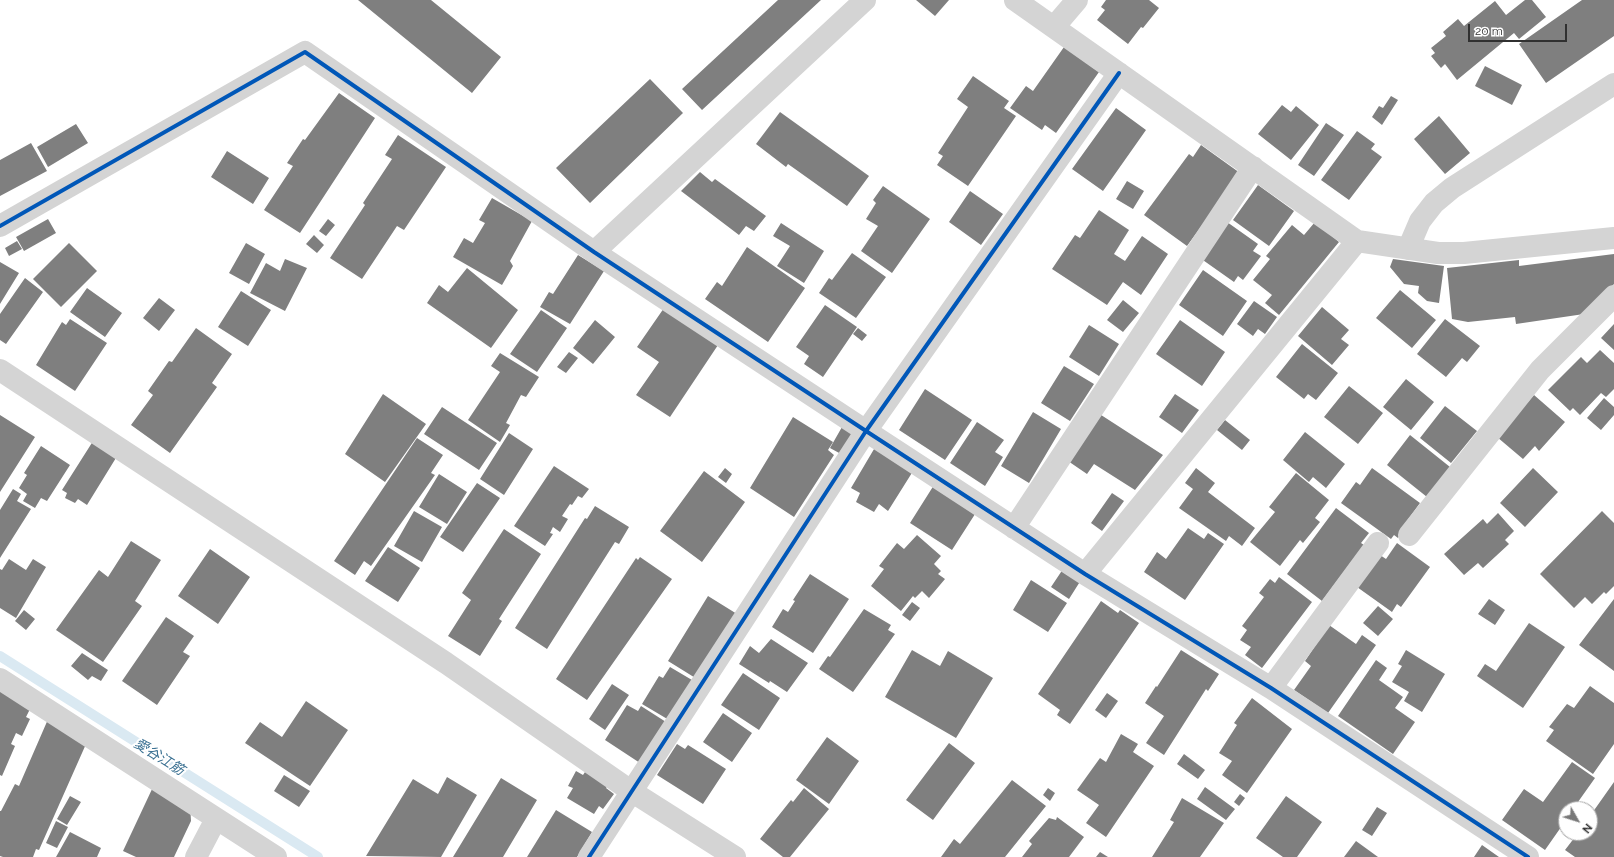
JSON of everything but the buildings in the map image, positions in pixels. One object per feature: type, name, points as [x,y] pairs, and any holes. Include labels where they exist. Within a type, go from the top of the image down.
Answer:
[{"type":"street","points":[[594,252],[865,0]]},
{"type":"street","points":[[1015,0],[1357,241],[1438,254],[1464,253],[1614,238]]},
{"type":"street","points":[[1054,27],[1077,0]]},
{"type":"street","points":[[0,226],[305,52],[594,252],[1085,574],[1271,688],[1528,857]]},
{"type":"street","points":[[589,857],[866,431],[1119,73]]},
{"type":"street","points":[[1408,249],[1420,221],[1434,203],[1452,188],[1614,84]]},
{"type":"street","points":[[1014,528],[1254,167]]},
{"type":"street","points":[[1085,574],[1357,241]]},
{"type":"street","points":[[1409,535],[1540,370],[1614,296]]},
{"type":"street","points":[[0,370],[446,663],[631,791],[735,857]]},
{"type":"street","points":[[1271,688],[1378,543]]},
{"type":"street","points":[[0,679],[276,857]]},
{"type":"street","points":[[196,857],[216,819]]},
{"type":"waterway","name":"愛谷江筋","points":[[0,656],[318,857]]},
{"type":"cycle path","points":[[0,226],[305,52],[594,252],[1085,574],[1271,688],[1528,857]]},
{"type":"cycle path","points":[[589,857],[866,431],[1119,73]]}]
